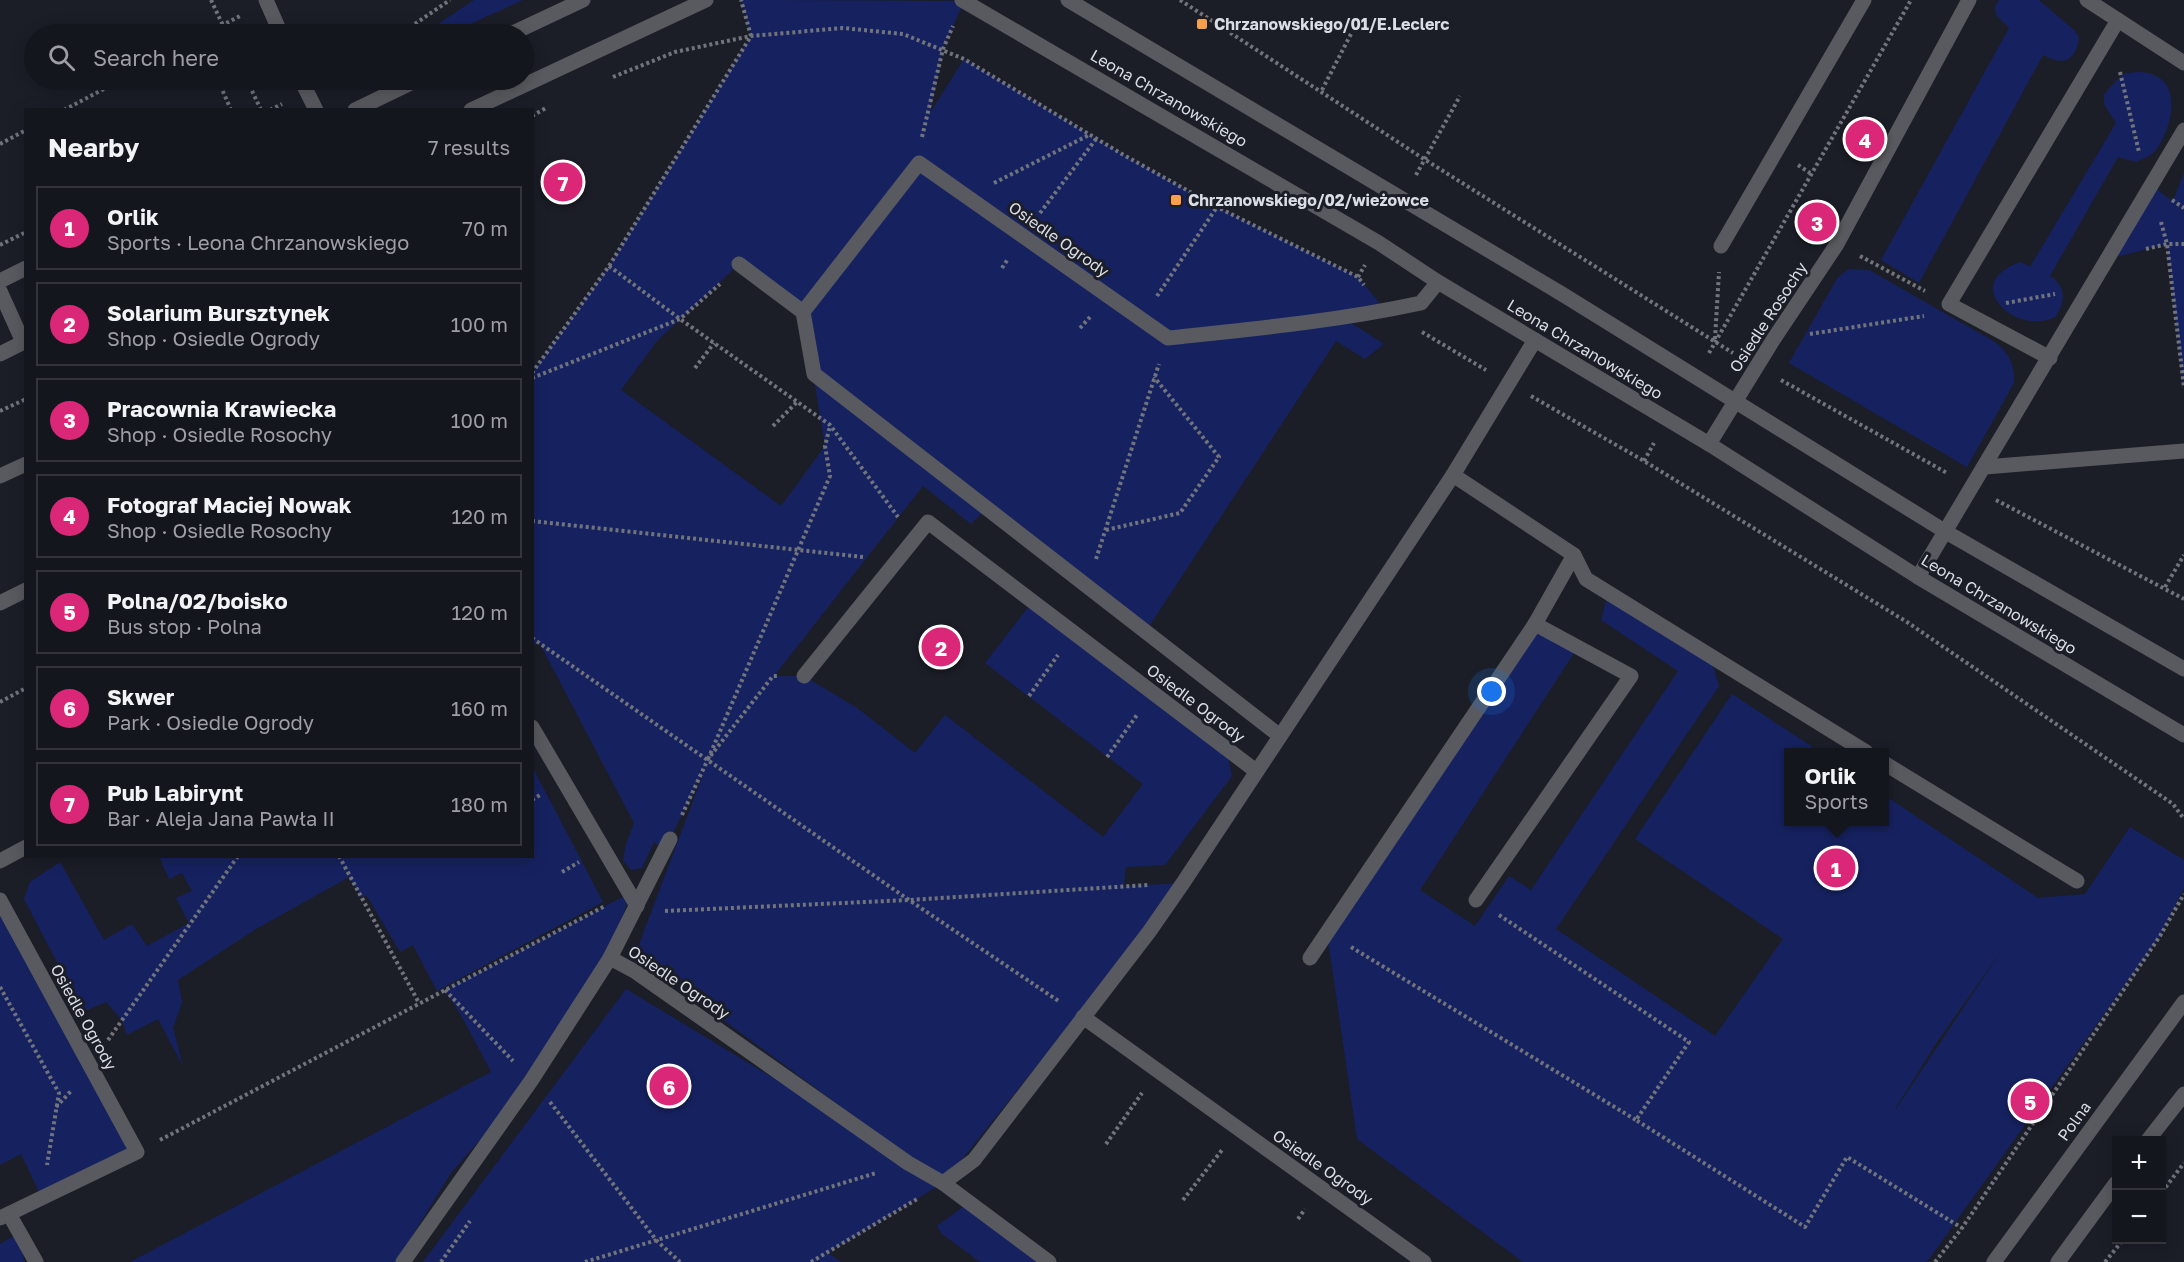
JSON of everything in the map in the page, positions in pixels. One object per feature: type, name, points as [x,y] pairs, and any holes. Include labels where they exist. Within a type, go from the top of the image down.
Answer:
[{"type":"street","points":[[532,24],[583,0]]},
{"type":"street","points":[[534,81],[706,0]]},
{"type":"street","name":"Leona Chrzanowskiego","points":[[963,0],[1379,243],[1438,282],[1708,444],[1918,577],[2184,735]]},
{"type":"street","name":"Leona Chrzanowskiego","points":[[1068,0],[1404,198],[1946,532],[2184,669]]},
{"type":"street","points":[[1721,246],[1864,0]]},
{"type":"street","name":"Osiedle Rosochy","points":[[1708,444],[1837,244],[1969,0]]},
{"type":"street","points":[[2087,0],[2184,63]]},
{"type":"street","points":[[266,1],[276,24]]},
{"type":"street","points":[[2050,358],[1949,304],[2118,20]]},
{"type":"street","points":[[306,90],[314,108]]},
{"type":"street","points":[[359,108],[396,90]]},
{"type":"street","points":[[475,108],[514,90]]},
{"type":"street","points":[[1918,577],[2184,130]]},
{"type":"street","points":[[803,312],[919,163]]},
{"type":"street","name":"Osiedle Ogrody","points":[[919,163],[1168,338]]},
{"type":"street","points":[[740,264],[803,312],[814,374],[1280,736]]},
{"type":"street","points":[[0,281],[24,269]]},
{"type":"street","points":[[1168,338],[1265,328],[1404,307],[1421,303],[1438,282]]},
{"type":"street","points":[[0,291],[24,341],[0,354]]},
{"type":"street","points":[[943,1183],[974,1160],[1183,883],[1453,475],[1535,340]]},
{"type":"street","points":[[1985,467],[2184,451]]},
{"type":"street","points":[[0,476],[24,465]]},
{"type":"street","points":[[1453,475],[1574,555],[1586,579],[1858,748]]},
{"type":"street","name":"Osiedle Ogrody","points":[[804,676],[928,522],[1256,771]]},
{"type":"street","points":[[1310,958],[1534,624],[1574,555]]},
{"type":"street","points":[[0,603],[24,591]]},
{"type":"street","points":[[1476,900],[1631,676],[1534,624]]},
{"type":"street","points":[[534,730],[634,899]]},
{"type":"street","points":[[1889,766],[2077,881]]},
{"type":"street","points":[[610,958],[634,899],[670,839]]},
{"type":"street","points":[[0,861],[24,848]]},
{"type":"street","name":"Osiedle Ogrody","points":[[0,900],[137,1152]]},
{"type":"street","name":"Osiedle Ogrody","points":[[403,1262],[531,1081],[610,958],[636,972],[908,1163],[943,1183],[1049,1262]]},
{"type":"street","name":"Polna","points":[[1994,1262],[2184,1002]]},
{"type":"street","name":"Osiedle Ogrody","points":[[1083,1017],[1237,1130],[1322,1186],[1424,1262]]},
{"type":"street","points":[[2151,1136],[2184,1094]]},
{"type":"street","points":[[36,1262],[5,1216],[137,1152]]},
{"type":"street","points":[[2058,1262],[2112,1188]]},
{"type":"path","points":[[211,0],[222,24]]},
{"type":"path","points":[[415,24],[450,0]]},
{"type":"path","points":[[534,370],[609,266],[751,36],[741,0]]},
{"type":"path","points":[[1180,0],[1322,90],[1424,159],[1715,343],[1973,488],[2184,599]]},
{"type":"path","points":[[1695,377],[1911,0]]},
{"type":"path","points":[[224,24],[266,1]]},
{"type":"path","points":[[1322,90],[1352,32]]},
{"type":"path","points":[[919,163],[919,148],[943,49]]},
{"type":"path","points":[[68,108],[102,90]]},
{"type":"path","points":[[222,90],[230,108]]},
{"type":"path","points":[[252,90],[260,108]]},
{"type":"path","points":[[0,144],[24,131]]},
{"type":"path","points":[[967,197],[1089,135]]},
{"type":"path","points":[[1023,236],[1096,139]]},
{"type":"path","points":[[1142,319],[1217,207]]},
{"type":"path","points":[[0,245],[24,233]]},
{"type":"path","points":[[1837,244],[1949,304]]},
{"type":"path","points":[[1715,343],[1721,246]]},
{"type":"path","points":[[534,377],[680,320],[697,307],[740,264]]},
{"type":"path","points":[[609,266],[680,320],[830,425],[915,540]]},
{"type":"path","points":[[1087,586],[1168,338]]},
{"type":"path","points":[[695,368],[714,343]]},
{"type":"path","points":[[670,839],[708,759],[830,476],[825,446],[830,425],[814,374]]},
{"type":"path","points":[[1105,530],[1180,513],[1219,457],[1154,377]]},
{"type":"path","points":[[0,411],[24,400]]},
{"type":"path","points":[[773,426],[797,402]]},
{"type":"path","points":[[534,521],[797,549],[896,562]]},
{"type":"path","points":[[2165,587],[2184,555]]},
{"type":"path","points":[[1029,696],[1075,633]]},
{"type":"path","points":[[534,639],[909,900],[1083,1017]]},
{"type":"path","points":[[708,759],[773,676],[804,676]]},
{"type":"path","points":[[0,702],[24,689]]},
{"type":"path","points":[[1107,757],[1153,693]]},
{"type":"path","points":[[56,1107],[91,1068],[122,1020],[237,858]]},
{"type":"path","points":[[340,858],[419,1003]]},
{"type":"path","points":[[137,1152],[419,1003],[634,899],[657,911],[909,900],[1183,883]]},
{"type":"path","points":[[1935,1262],[1962,1228],[2160,936],[2184,894]]},
{"type":"path","points":[[1476,900],[1689,1042],[1636,1120]]},
{"type":"path","points":[[1327,933],[1636,1120],[1805,1227],[1847,1157],[1962,1228]]},
{"type":"path","points":[[0,987],[58,1093],[42,1198]]},
{"type":"path","points":[[445,990],[531,1081],[657,1240],[680,1262]]},
{"type":"path","points":[[1106,1144],[1157,1072]]},
{"type":"path","points":[[1183,1200],[1237,1130]]},
{"type":"path","points":[[585,1262],[908,1163]]},
{"type":"path","points":[[2164,1190],[2184,1163]]},
{"type":"path","points":[[811,1262],[943,1183]]},
{"type":"path","points":[[2105,1262],[2119,1244]]},
{"type":"shaded area","points":[[474,0],[523,0],[470,24],[438,24]]},
{"type":"shaded area","points":[[741,0],[964,1],[943,49],[930,113],[964,59],[1122,154],[1217,207],[1358,277],[1386,311],[1342,317],[1384,344],[1365,359],[1336,341],[1146,631],[987,508],[971,524],[923,486],[774,676],[804,676],[857,708],[915,753],[945,715],[1103,837],[1143,784],[985,663],[1033,601],[1226,748],[1232,776],[1165,865],[1126,867],[1124,886],[1183,883],[943,1183],[828,1253],[841,1262],[423,1262],[626,989],[935,1176],[635,955],[705,769],[665,849],[654,842],[642,868],[631,870],[623,860],[634,823],[539,642],[534,645],[534,370],[609,266],[751,36]],"holes":[[[739,264],[803,312],[825,446],[781,506],[621,390],[657,341]]]},
{"type":"shaded area","points":[[1999,0],[2039,0],[2075,31],[2079,37],[2077,45],[2072,57],[2067,60],[2057,60],[2043,55],[1919,283],[1881,260],[2009,28],[1996,15],[1995,6]]},
{"type":"shaded area","points":[[2137,72],[2152,74],[2162,80],[2169,90],[2171,113],[2163,139],[2154,152],[2136,162],[2118,157],[2050,276],[2059,284],[2063,295],[2059,312],[2055,317],[2040,321],[2024,320],[2010,314],[2000,305],[1994,294],[1994,282],[2003,271],[2021,262],[2030,267],[2116,123],[2104,104],[2104,94],[2123,74]]},
{"type":"shaded area","points":[[2184,173],[2184,387],[2167,244],[2108,259],[2151,186],[2173,201]]},
{"type":"shaded area","points":[[1849,269],[1869,270],[1995,342],[2007,355],[2012,365],[2014,383],[1967,467],[1789,363],[1838,277]]},
{"type":"shaded area","points":[[1608,593],[1710,657],[1719,686],[1556,929],[1715,1036],[1783,939],[1635,839],[1732,694],[1814,748],[1784,748],[1784,826],[1889,826],[1889,798],[2038,898],[2085,894],[2130,827],[2184,860],[2184,888],[2160,936],[1927,1262],[1523,1262],[1357,1139],[1327,933],[1535,624],[1578,647],[1420,890],[1475,926],[1509,876],[1531,890],[1678,671],[1601,620]],"holes":[[[2004,947],[1896,1109],[1937,1042]]]},
{"type":"shaded area","points":[[534,770],[603,902],[437,991],[413,945],[400,952],[367,896],[361,897],[349,877],[256,929],[178,980],[182,1002],[173,1028],[183,1066],[158,1019],[127,1035],[122,1020],[106,1002],[83,1012],[24,899],[30,882],[60,862],[104,940],[132,924],[147,946],[189,923],[176,898],[192,891],[182,873],[169,879],[159,858],[534,858]]},
{"type":"shaded area","points":[[630,893],[610,958],[531,1081],[451,1173],[396,1262],[130,1262],[491,1072],[445,990]]},
{"type":"shaded area","points":[[0,900],[137,1152],[42,1198],[21,1154],[0,1165]]},
{"type":"shaded area","points":[[970,1202],[1050,1262],[980,1262],[942,1234],[937,1226]]},
{"type":"shaded area","points":[[20,1233],[24,1262],[0,1262],[0,1244]]},
{"type":"place","name":"Chrzanowskiego/01/E.Leclerc","points":[[1202,24]]},
{"type":"place","name":"Fotograf Maciej Nowak","points":[[1865,139]]},
{"type":"place","name":"Pub Labirynt","points":[[563,182]]},
{"type":"place","name":"Chrzanowskiego/02/wieżowce","points":[[1176,200]]},
{"type":"place","name":"Pracownia Krawiecka","points":[[1817,222]]},
{"type":"place","name":"Solarium Bursztynek","points":[[941,647]]},
{"type":"place","name":"Orlik","points":[[1836,868]]},
{"type":"place","name":"Skwer","points":[[669,1086]]},
{"type":"place","name":"Polna/02/boisko","points":[[2030,1101]]}]
